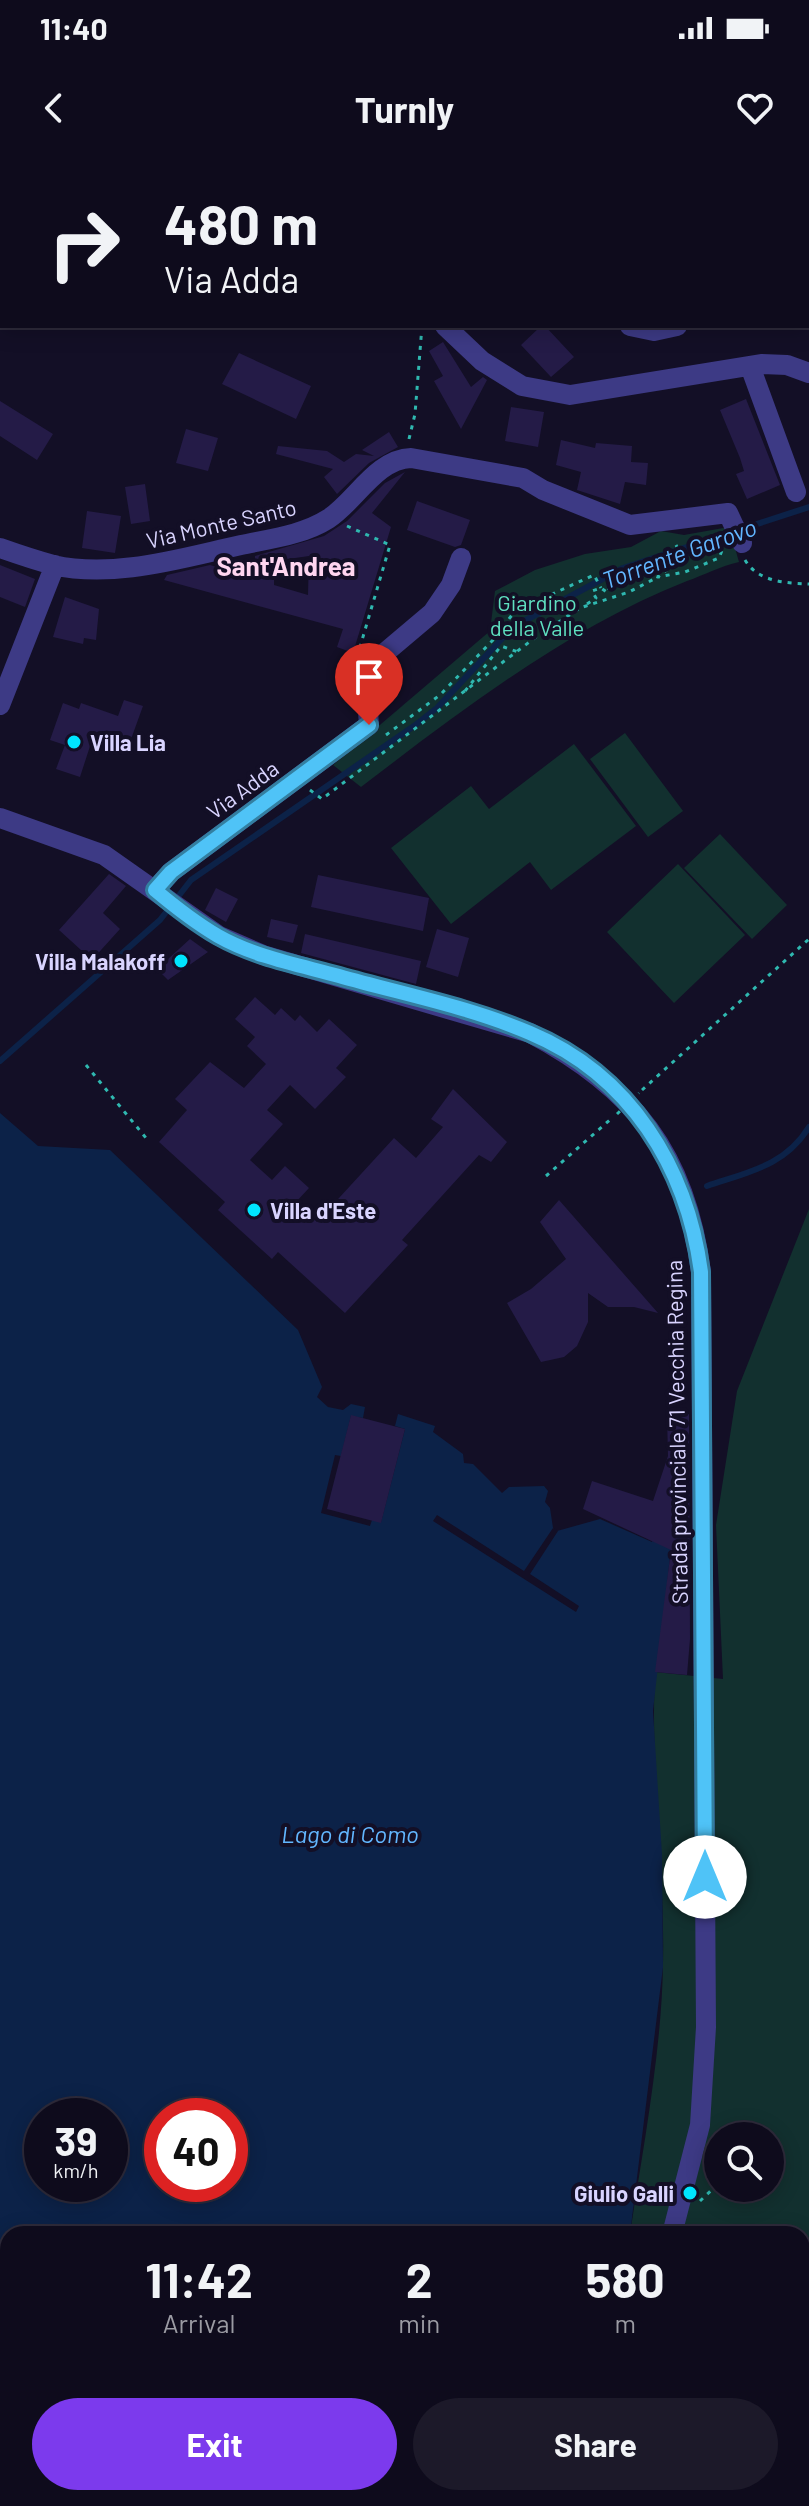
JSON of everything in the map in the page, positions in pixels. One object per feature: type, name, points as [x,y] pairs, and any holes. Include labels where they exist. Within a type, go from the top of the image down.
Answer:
[{"type":"street","points":[[447,328],[482,361],[522,386],[570,395],[750,366],[787,365],[809,373]]},
{"type":"street","points":[[640,328],[654,331],[668,328]]},
{"type":"street","points":[[750,366],[796,492]]},
{"type":"street","name":"Via Monte Santo","points":[[0,548],[55,565],[119,569],[304,531],[329,519],[379,473],[404,459]]},
{"type":"street","points":[[404,459],[523,478],[543,490],[630,525],[728,513],[733,539]]},
{"type":"street","points":[[375,732],[367,698],[374,662],[432,613],[451,585],[461,558]]},
{"type":"street","points":[[0,705],[55,565]]},
{"type":"street","name":"Via Adda","points":[[159,893],[171,872],[298,778],[375,732]]},
{"type":"street","name":"Strada provinciale 71 Vecchia Regina","points":[[0,818],[104,855],[219,936],[263,955],[530,1033],[598,1073],[644,1120],[661,1146],[686,1203],[697,1239],[702,1310],[706,2027],[700,2125],[674,2226]]},
{"type":"path","points":[[404,459],[415,414],[422,328]]},
{"type":"path","points":[[329,519],[390,545],[358,655]]},
{"type":"path","points":[[582,608],[629,592],[658,577],[679,560],[733,539]]},
{"type":"path","points":[[375,732],[440,695],[494,641],[515,611],[594,575],[601,588],[608,593],[611,579],[635,569],[658,577],[685,572],[719,558],[733,539]]},
{"type":"path","points":[[733,539],[755,571],[778,582],[809,584]]},
{"type":"path","points":[[676,545],[680,553],[669,559],[679,560]]},
{"type":"path","points":[[644,572],[672,566]]},
{"type":"path","points":[[298,778],[322,799],[518,652],[596,598],[592,591],[601,588]]},
{"type":"path","points":[[494,641],[518,652]]},
{"type":"path","points":[[460,697],[501,646]]},
{"type":"path","points":[[440,695],[450,704]]},
{"type":"path","points":[[546,1176],[809,939]]},
{"type":"path","points":[[86,1065],[146,1138]]},
{"type":"green space","name":"Giardino della Valle","points":[[729,527],[739,562],[643,600],[558,647],[477,700],[361,787],[333,765],[490,631],[495,591],[535,570],[585,554],[631,547],[661,531],[684,535]]},
{"type":"green space","points":[[625,733],[683,811],[648,837],[590,759]]},
{"type":"green space","points":[[574,744],[636,826],[551,890],[530,862],[451,924],[391,848],[471,786],[489,809]]},
{"type":"green space","points":[[720,834],[787,905],[752,939],[684,868]]},
{"type":"green space","points":[[678,864],[745,935],[674,1003],[607,932]]},
{"type":"green space","points":[[809,1209],[809,2226],[631,2226],[651,2098],[662,1996],[663,1927],[654,1745],[655,1672],[723,1679],[716,1525],[737,1391]]},
{"type":"water","name":"Lago di Como","points":[[0,1113],[38,1146],[110,1150],[298,1330],[322,1387],[317,1397],[328,1407],[343,1410],[351,1404],[365,1407],[363,1418],[351,1416],[341,1456],[335,1455],[321,1513],[370,1526],[372,1520],[381,1522],[405,1429],[395,1426],[398,1414],[435,1426],[433,1432],[463,1454],[464,1463],[473,1464],[502,1493],[509,1487],[544,1486],[548,1491],[545,1502],[550,1508],[553,1528],[557,1531],[600,1519],[652,1542],[661,1512],[680,1520],[670,1557],[653,1711],[662,1855],[663,1967],[631,2226],[0,2226]]},
{"type":"pier","points":[[437,1515],[524,1571],[553,1528],[558,1531],[530,1574],[579,1606],[576,1612],[433,1521]]},
{"type":"building","points":[[539,328],[547,328],[574,357],[551,377],[521,345]]},
{"type":"building","points":[[443,342],[471,387],[483,377],[487,380],[461,429],[434,381],[443,376],[429,351]]},
{"type":"building","points":[[239,353],[311,386],[296,419],[222,384]]},
{"type":"building","points":[[746,399],[780,485],[747,499],[736,474],[744,471],[720,410]]},
{"type":"building","points":[[0,401],[53,434],[37,460],[0,436]]},
{"type":"building","points":[[511,407],[544,412],[538,447],[505,441]]},
{"type":"building","points":[[186,429],[218,438],[208,471],[176,463]]},
{"type":"building","points":[[389,432],[398,447],[369,463],[337,494],[324,477],[333,469],[276,454],[278,446],[327,451],[344,462],[356,454],[374,456],[362,450]]},
{"type":"building","points":[[561,440],[595,448],[596,443],[632,446],[631,462],[648,463],[646,485],[625,482],[620,504],[577,490],[581,472],[556,465]]},
{"type":"building","points":[[405,472],[372,513],[391,527],[353,653],[337,647],[343,629],[164,580],[167,575],[210,565],[255,579],[255,556],[324,536],[347,521],[385,483]],"holes":[[[309,556],[308,595],[274,585],[274,561]]]},
{"type":"building","points":[[145,484],[150,521],[131,524],[125,487]]},
{"type":"building","points":[[417,501],[470,520],[461,545],[455,547],[407,530]]},
{"type":"building","points":[[87,511],[121,516],[115,553],[82,548]]},
{"type":"building","points":[[0,565],[35,579],[25,607],[0,597]]},
{"type":"building","points":[[65,597],[99,609],[96,640],[84,638],[83,644],[53,637]]},
{"type":"building","name":"Villa Lia","points":[[124,700],[143,706],[126,753],[92,740],[80,777],[56,769],[65,745],[50,740],[63,703],[79,709],[81,703],[118,716]]},
{"type":"building","points":[[109,874],[126,886],[103,913],[120,929],[92,960],[59,930]]},
{"type":"building","points":[[318,875],[429,898],[423,931],[311,907]]},
{"type":"building","points":[[216,888],[238,899],[226,922],[205,910]]},
{"type":"building","points":[[271,919],[298,925],[293,943],[267,937]]},
{"type":"building","points":[[437,929],[469,938],[458,977],[426,967]]},
{"type":"building","points":[[305,934],[421,961],[416,984],[301,953]]},
{"type":"building","name":"Villa Malakoff","points":[[190,939],[208,952],[168,980],[157,969]]},
{"type":"building","points":[[255,997],[275,1015],[281,1008],[295,1021],[300,1015],[317,1032],[329,1019],[357,1045],[336,1068],[346,1077],[315,1109],[290,1085],[267,1110],[283,1124],[250,1160],[272,1180],[285,1166],[309,1188],[296,1202],[317,1222],[394,1138],[416,1158],[443,1127],[431,1119],[453,1089],[507,1142],[491,1162],[479,1155],[402,1240],[408,1245],[345,1313],[278,1252],[272,1259],[218,1210],[225,1202],[159,1142],[187,1110],[175,1099],[210,1062],[244,1088],[266,1064],[247,1046],[255,1037],[235,1019]]},
{"type":"building","points":[[559,1200],[658,1313],[634,1307],[608,1307],[588,1293],[588,1322],[577,1346],[564,1357],[541,1362],[507,1303],[531,1289],[566,1259],[540,1222]]},
{"type":"building","points":[[689,1414],[690,1639],[687,1675],[655,1672],[671,1550],[583,1509],[592,1481],[653,1501],[668,1456],[667,1415]]},
{"type":"building","points":[[351,1415],[405,1429],[381,1523],[327,1509]]},
{"type":"waterway","name":"Torrente Garovo","points":[[0,1061],[160,920],[191,880],[437,708],[513,627],[623,568],[809,507]]},
{"type":"waterway","points":[[707,1186],[777,1159],[789,1151],[809,1127]]},
{"type":"place","name":"Villa Lia","points":[[74,742]]},
{"type":"place","name":"Villa Malakoff","points":[[181,961]]},
{"type":"place","name":"Villa d'Este","points":[[254,1210]]},
{"type":"place","name":"Giulio Galli","points":[[690,2193]]},
{"type":"district","name":"Sant'Andrea","points":[[286,565]]},
{"type":"route","points":[[369,725],[171,872],[155,890],[219,936],[263,955],[530,1033],[598,1073],[644,1120],[661,1146],[686,1203],[697,1239],[701,1272],[705,1877]]}]
